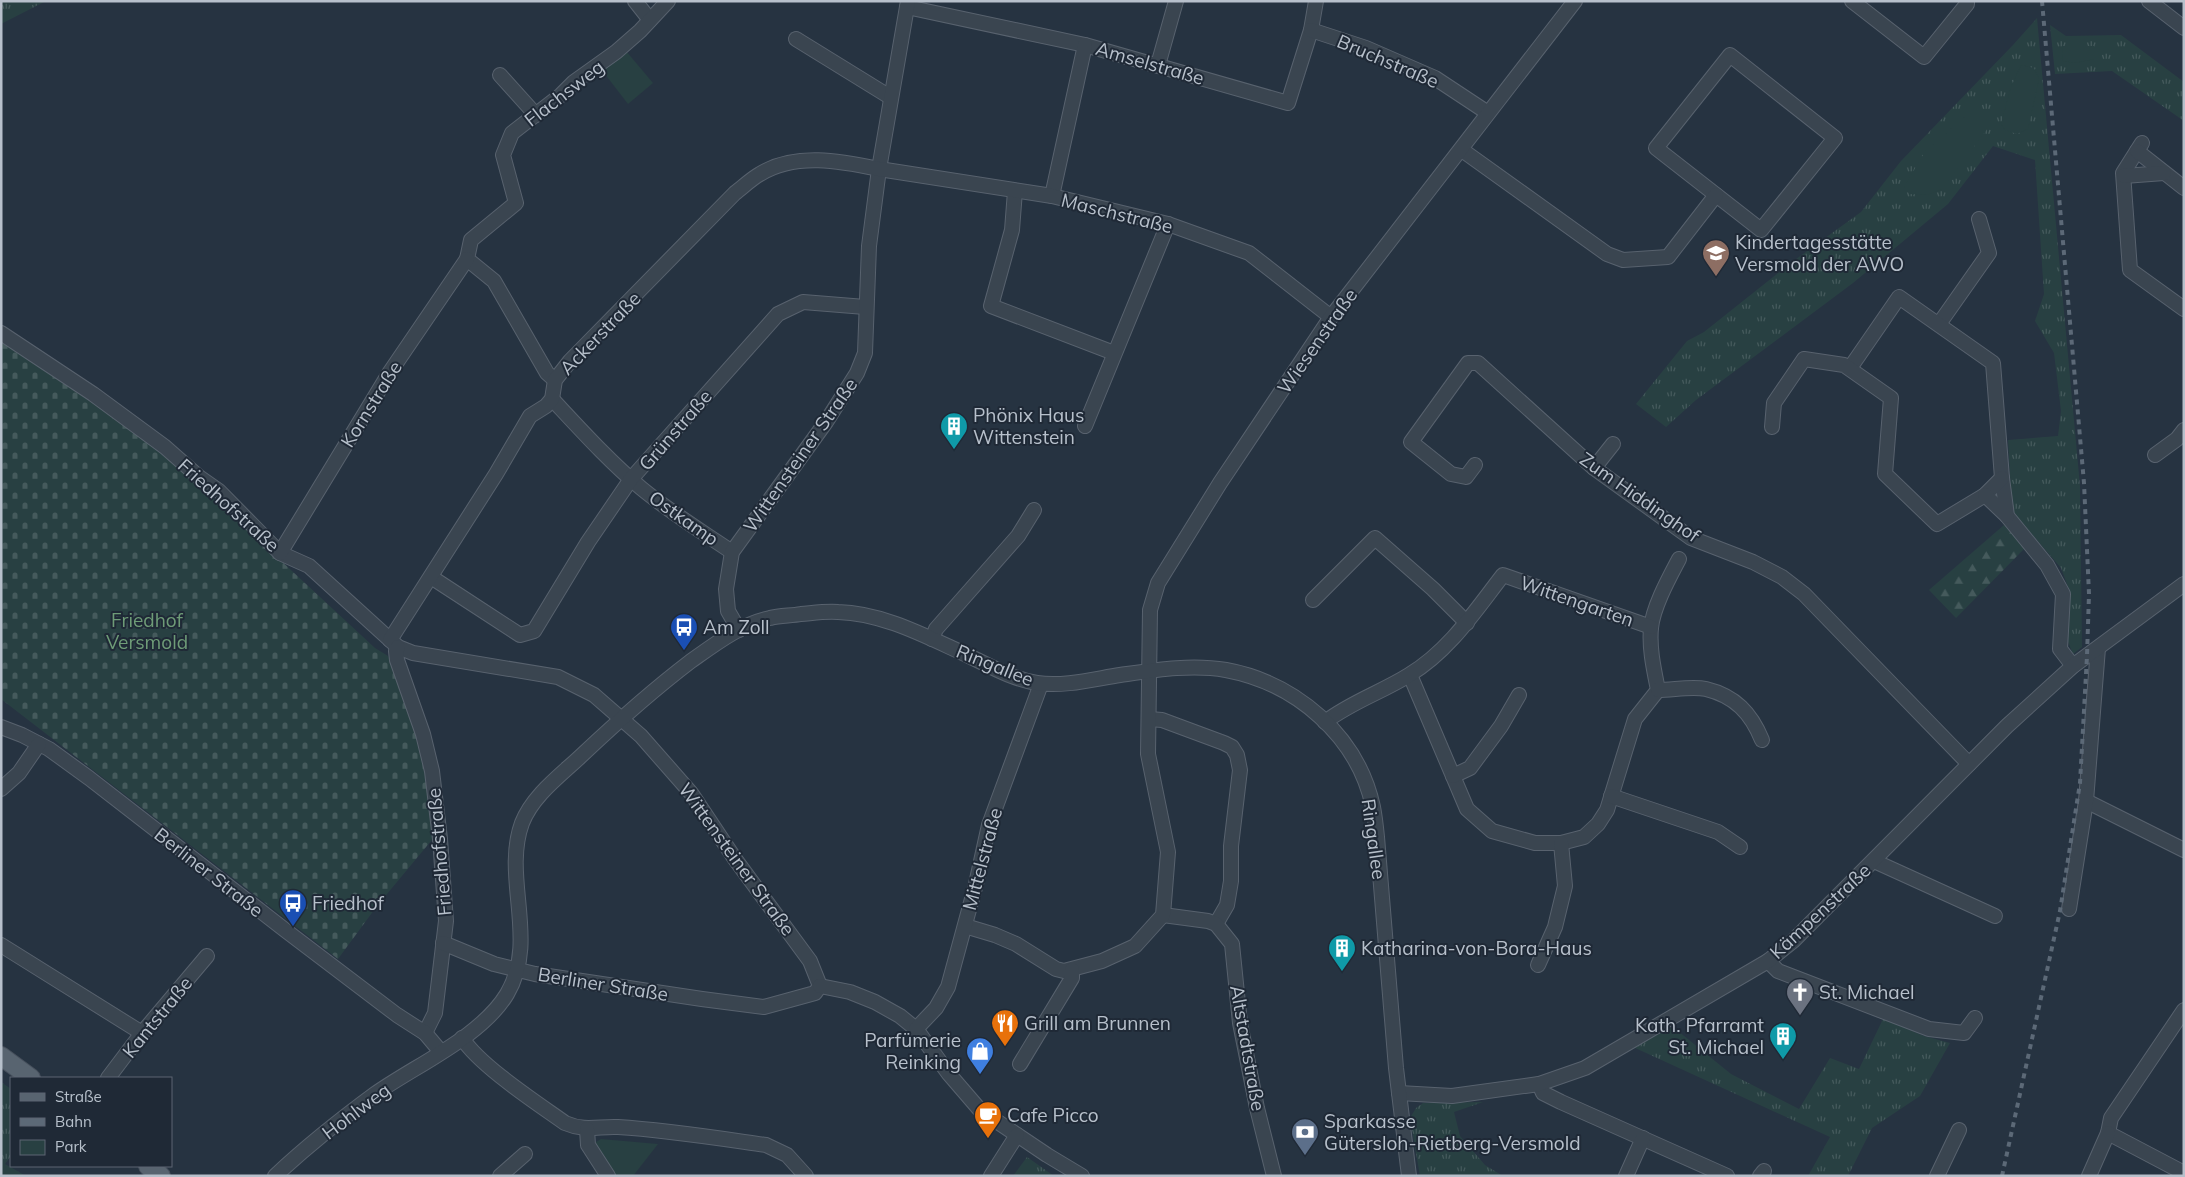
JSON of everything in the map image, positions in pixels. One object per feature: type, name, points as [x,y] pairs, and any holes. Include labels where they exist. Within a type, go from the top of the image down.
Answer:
[{"type":"main road","points":[[1,1056],[30,1077]]},
{"type":"main road","points":[[149,1167],[161,1176]]},
{"type":"street","points":[[635,1],[650,20]]},
{"type":"street","name":"Flachsweg","points":[[467,260],[471,240],[516,203],[503,155],[512,133],[562,95],[574,82],[616,52],[668,1]]},
{"type":"street","points":[[1158,65],[1176,1]]},
{"type":"street","name":"Amselstraße","points":[[907,4],[1085,45],[1288,103],[1311,30],[1316,1]]},
{"type":"street","name":"Wiesenstraße","points":[[1163,915],[1168,852],[1148,754],[1150,610],[1158,583],[1220,483],[1331,317],[1462,150],[1488,113],[1575,1]]},
{"type":"street","points":[[1852,1],[1924,57],[1967,4],[1967,1]]},
{"type":"street","points":[[2149,1],[2184,28]]},
{"type":"street","name":"Wittensteiner Straße","points":[[739,630],[728,611],[726,589],[732,552],[826,422],[857,373],[864,353],[869,246],[890,97],[907,4]]},
{"type":"street","name":"Bruchstraße","points":[[1311,30],[1366,48],[1435,78],[1488,113]]},
{"type":"street","points":[[796,39],[890,97]]},
{"type":"street","points":[[1052,196],[1085,45]]},
{"type":"street","points":[[1730,55],[1835,138],[1761,230],[1716,195],[1656,148],[1730,55]]},
{"type":"street","points":[[500,75],[536,115]]},
{"type":"street","points":[[2184,188],[2164,174],[2139,147],[2123,173],[2130,270],[2184,310]]},
{"type":"street","points":[[1462,150],[1607,254],[1623,260],[1668,257],[1716,195]]},
{"type":"street","name":"Ackerstraße","points":[[394,644],[431,577],[530,416],[546,406],[552,399],[555,380],[570,361],[735,193],[761,173],[786,164],[812,159],[853,163],[879,169]]},
{"type":"street","name":"Maschstraße","points":[[879,169],[1052,196],[1168,224],[1249,253],[1331,317]]},
{"type":"street","points":[[2124,176],[2164,174]]},
{"type":"street","points":[[1015,191],[1012,230],[991,306],[1114,353]]},
{"type":"street","points":[[1939,324],[1989,253],[1980,219]]},
{"type":"street","points":[[1085,426],[1168,224]]},
{"type":"street","points":[[467,260],[494,281],[547,374],[555,380]]},
{"type":"street","name":"Kornstraße","points":[[280,553],[390,372],[467,260]]},
{"type":"street","points":[[1850,368],[1900,297],[1993,363],[2002,478],[2008,516]]},
{"type":"street","name":"Grünstraße","points":[[431,577],[520,635],[534,631],[588,542],[632,479],[778,314],[803,302],[865,307]]},
{"type":"street","name":"Friedhofstraße","points":[[1,333],[144,430],[199,477],[219,491],[280,553],[310,566],[394,644],[397,660],[423,734],[432,771],[446,921],[434,1013],[425,1033]]},
{"type":"street","points":[[1772,427],[1774,403],[1804,359],[1844,364],[1891,398],[1885,474],[1937,524],[1985,495],[2002,478]]},
{"type":"street","name":"Zum Hiddinghof","points":[[1476,465],[1466,477],[1451,474],[1411,442],[1468,363],[1478,362],[1594,468],[1691,538],[1753,562],[1782,577],[1804,594],[1969,764]]},
{"type":"street","name":"Ostkamp","points":[[552,399],[632,479],[674,514],[732,552]]},
{"type":"street","points":[[2155,455],[2177,439],[2184,430]]},
{"type":"street","points":[[1594,468],[1613,444]]},
{"type":"street","points":[[1985,495],[2008,516],[2047,566],[2063,594],[2060,649],[2073,666]]},
{"type":"street","name":"Ringallee","points":[[932,639],[936,629],[1018,536],[1034,510]]},
{"type":"street","points":[[1313,600],[1375,538],[1467,622],[1453,640],[1410,675],[1343,709],[1325,722]]},
{"type":"street","name":"Wittengarten","points":[[1658,690],[1653,665],[1651,627],[1664,588],[1679,560]]},
{"type":"street","name":"Wittengarten","points":[[1467,622],[1503,575],[1651,627]]},
{"type":"street","name":"Kämpenstraße","points":[[1399,1093],[1452,1096],[1539,1084],[1584,1068],[1768,961],[1793,941],[2007,726],[2073,666],[2184,584]]},
{"type":"street","name":"Ringallee","points":[[622,718],[669,678],[716,643],[739,630],[770,618],[839,612],[874,618],[932,639],[1015,677],[1040,684],[1064,683],[1149,670],[1185,668],[1225,670],[1278,687],[1308,706],[1325,722],[1352,755],[1365,783],[1372,805],[1377,837],[1399,1093],[1409,1176]]},
{"type":"street","points":[[394,644],[413,653],[558,677],[594,694],[622,718],[539,796],[523,822],[516,853],[522,934],[518,970]]},
{"type":"street","points":[[2069,909],[2086,801],[2098,648]]},
{"type":"street","points":[[1410,675],[1467,809],[1492,832],[1535,843],[1561,843],[1584,837],[1598,824],[1607,810],[1635,719],[1658,690],[1705,689],[1738,703],[1754,722],[1762,740]]},
{"type":"street","name":"Mittelstraße","points":[[916,1029],[936,1008],[948,987],[965,926],[989,825],[1040,684]]},
{"type":"street","points":[[1453,776],[1470,768],[1501,726],[1519,695]]},
{"type":"street","name":"Wittensteiner Straße","points":[[622,718],[641,736],[691,793],[735,859],[810,961],[820,986]]},
{"type":"street","points":[[965,926],[1016,944],[1056,969],[1072,970],[1102,961],[1135,946],[1163,915],[1208,921],[1216,924],[1227,905],[1231,882],[1231,846],[1240,762],[1232,747],[1224,742],[1162,720],[1149,719]]},
{"type":"street","name":"Berliner Straße","points":[[1,726],[39,744],[89,778],[397,1015],[425,1033],[440,1052],[462,1038],[496,1008],[507,994],[518,970],[764,1007],[815,993],[820,986]]},
{"type":"street","points":[[1,789],[19,773],[39,744]]},
{"type":"street","points":[[1611,796],[1718,832],[1740,847]]},
{"type":"street","points":[[2086,801],[2184,850]]},
{"type":"street","points":[[1538,966],[1555,927],[1565,886],[1561,843]]},
{"type":"street","points":[[1874,861],[1996,916]]},
{"type":"street","name":"Altstadtstraße","points":[[1216,924],[1232,944],[1240,1023],[1257,1108],[1274,1176]]},
{"type":"street","name":"Friedhofstraße","points":[[443,943],[494,964],[518,970]]},
{"type":"street","points":[[1,944],[142,1033]]},
{"type":"street","name":"Kantstraße","points":[[109,1077],[142,1033],[207,956]]},
{"type":"street","points":[[1768,961],[1778,971],[1929,1029],[1964,1034],[1975,1018]]},
{"type":"street","points":[[1020,1064],[1072,978],[1072,970]]},
{"type":"street","points":[[820,986],[850,992],[875,1002],[900,1016],[916,1029],[949,1074],[980,1110],[1082,1176]]},
{"type":"street","points":[[2089,1176],[2108,1133],[2111,1118],[2184,1010]]},
{"type":"street","points":[[462,1038],[468,1047],[483,1061],[565,1123],[587,1129],[616,1127],[766,1145],[786,1155],[806,1176]]},
{"type":"street","name":"Hohlweg","points":[[275,1176],[374,1095],[440,1052]]},
{"type":"street","points":[[1539,1084],[1543,1093],[1561,1102],[1727,1176]]},
{"type":"street","points":[[587,1129],[588,1146],[608,1176]]},
{"type":"street","points":[[1936,1176],[1959,1130]]},
{"type":"street","points":[[2108,1133],[2184,1173]]},
{"type":"street","points":[[991,1176],[1017,1135]]},
{"type":"street","points":[[1626,1176],[1643,1138]]},
{"type":"street","points":[[500,1176],[525,1154]]},
{"type":"green space","points":[[1,1],[46,1],[1,24]]},
{"type":"green space","points":[[2037,18],[2080,486],[2082,647],[2073,654],[2068,642],[2070,592],[2061,568],[2012,511],[2008,440],[2058,436],[2061,411],[2054,353],[2035,321],[2044,294],[2035,160],[1993,146],[1948,204],[1853,283],[1696,400],[1666,427],[1636,404],[1687,341],[1704,332],[1792,262],[1861,212],[1901,161]]},
{"type":"green space","points":[[2050,25],[2066,36],[2121,35],[2184,82],[2184,121],[2112,71],[2055,74]]},
{"type":"green space","points":[[2062,46],[2094,46],[2094,59],[2075,63],[2063,61]]},
{"type":"green space","points":[[626,51],[653,83],[628,104],[601,69]]},
{"type":"green space","points":[[2021,65],[2034,68],[2039,79],[2028,129],[2017,134],[2005,130],[2001,124],[2011,87]]},
{"type":"green space","points":[[1971,112],[1988,128],[1942,189],[1927,195],[1910,194],[1904,187],[1926,150]]},
{"type":"green space","name":"Friedhof Versmold","points":[[1,340],[71,385],[169,457],[375,648],[388,656],[395,670],[424,757],[436,835],[377,906],[338,959],[1,699]]},
{"type":"green space","points":[[2004,525],[2025,548],[1956,618],[1929,590]]},
{"type":"green space","points":[[1883,1019],[1924,1036],[1950,1043],[1920,1096],[1872,1128],[1848,1176],[1808,1176],[1830,1137],[1633,1047],[1673,1027],[1731,1074],[1799,1109],[1830,1058],[1859,1069]]},
{"type":"green space","points":[[1,1082],[10,1088],[10,1157],[5,1164],[26,1176],[1,1176]]},
{"type":"green space","points":[[1483,1102],[1454,1112],[1460,1136],[1485,1165],[1503,1176],[1420,1176],[1410,1118],[1416,1108],[1423,1103]]},
{"type":"green space","points":[[601,1139],[658,1144],[633,1176],[614,1176],[596,1149],[596,1142]]},
{"type":"green space","points":[[1027,1157],[1054,1176],[1013,1176]]},
{"type":"railway","points":[[2002,1176],[2060,911],[2080,783],[2087,656],[2089,594],[2084,483],[2042,1]]},
{"type":"place","name":"Kindertagesstätte Versmold der AWO","points":[[1716,277]]},
{"type":"place","name":"Phönix Haus Wittenstein","points":[[954,450]]},
{"type":"place","name":"Am Zoll","points":[[684,651]]},
{"type":"place","name":"Friedhof","points":[[293,927]]},
{"type":"place","name":"Katharina-von-Bora-Haus","points":[[1342,972]]},
{"type":"place","name":"St. Michael","points":[[1800,1016]]},
{"type":"place","name":"Grill am Brunnen","points":[[1005,1047]]},
{"type":"place","name":"Kath. Pfarramt St. Michael","points":[[1783,1060]]},
{"type":"place","name":"Parfümerie Reinking","points":[[980,1075]]},
{"type":"place","name":"Cafe Picco","points":[[988,1139]]},
{"type":"place","name":"Sparkasse Gütersloh-Rietberg-Versmold","points":[[1305,1156]]}]
